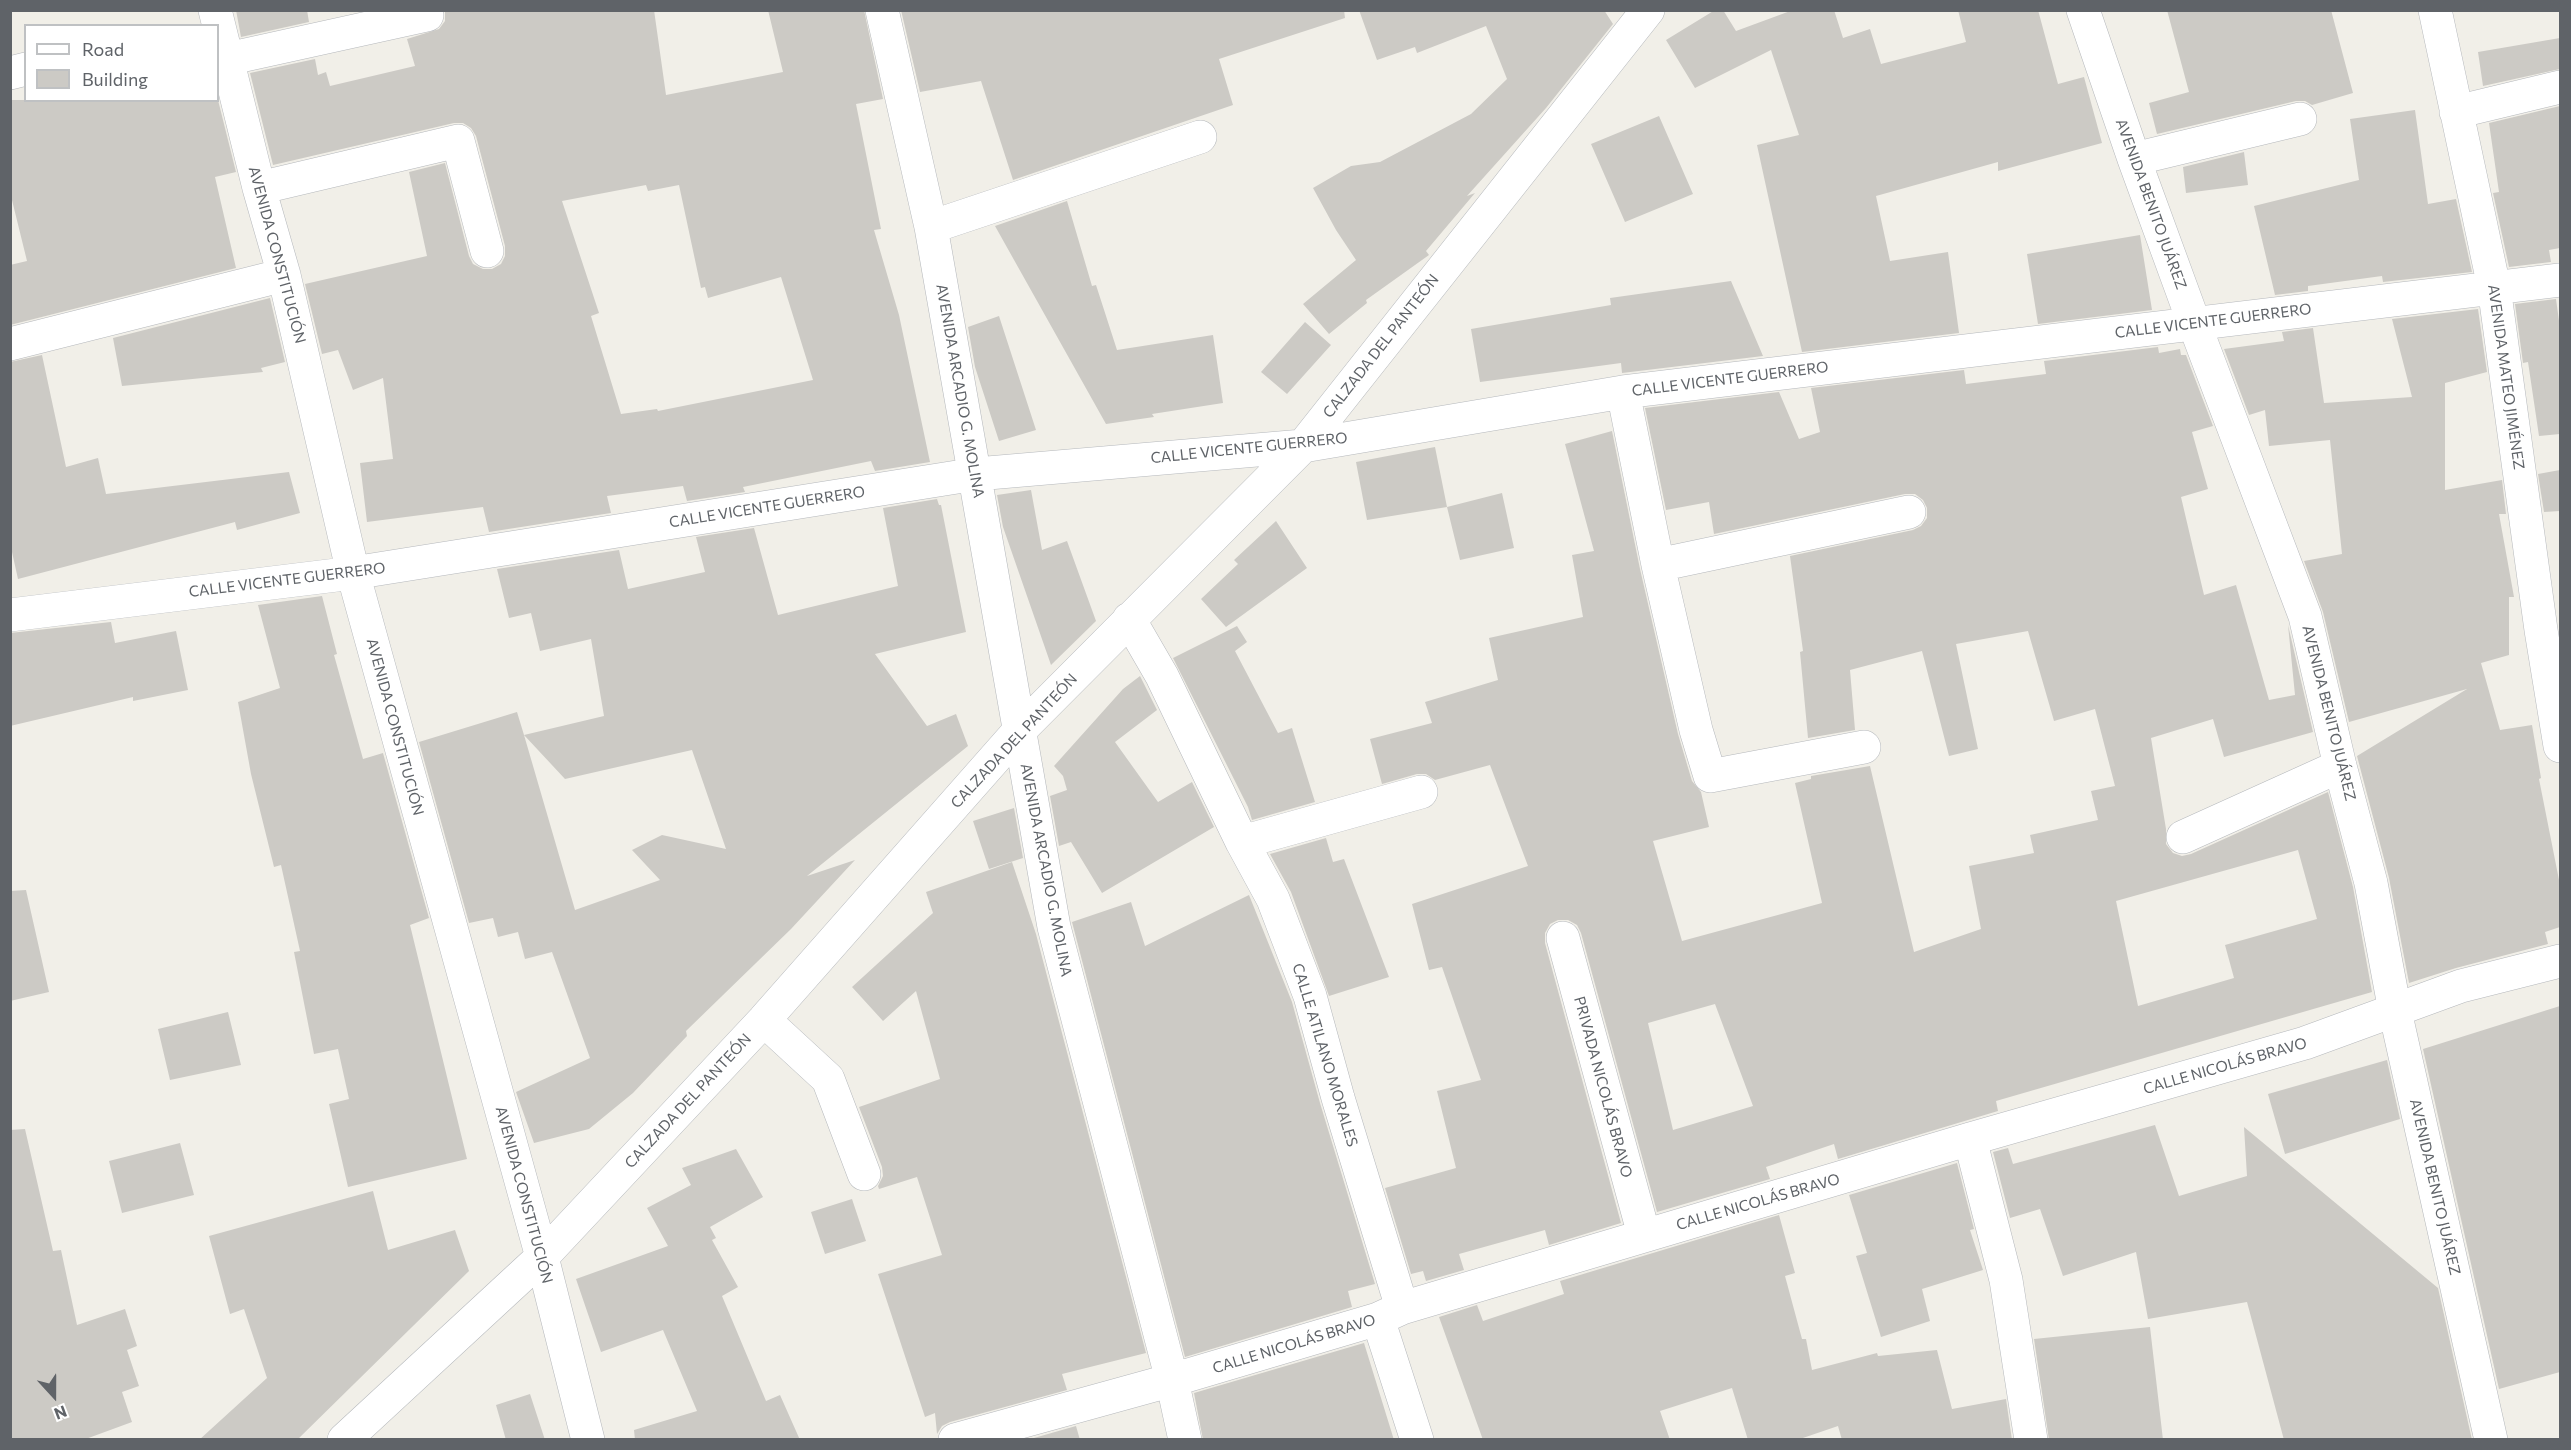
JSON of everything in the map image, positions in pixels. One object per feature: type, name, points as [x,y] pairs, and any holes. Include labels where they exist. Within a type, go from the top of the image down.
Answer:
[{"type":"street","name":"AVENIDA ARCADIO G. MOLINA","points":[[882,10],[931,226],[1054,927],[1172,1380],[1185,1440]]},
{"type":"street","name":"CALZADA DEL PANTEÓN","points":[[344,1440],[542,1257],[764,1020],[1019,731],[1303,446],[1648,10]]},
{"type":"street","name":"AVENIDA BENITO JUÁREZ","points":[[2083,10],[2194,323],[2306,616],[2340,766],[2371,883],[2395,1011],[2491,1440]]},
{"type":"street","name":"AVENIDA MATEO JIMÉNEZ","points":[[2435,10],[2494,288],[2551,629],[2560,746]]},
{"type":"street","points":[[227,59],[427,15]]},
{"type":"street","name":"AVENIDA CONSTITUCIÓN","points":[[219,41],[227,59],[259,188],[284,275],[353,573],[542,1257],[588,1440]]},
{"type":"street","points":[[2456,111],[2560,87]]},
{"type":"street","points":[[2134,159],[2300,119]]},
{"type":"street","points":[[931,226],[1200,137]]},
{"type":"street","points":[[259,188],[458,141],[487,251]]},
{"type":"street","points":[[10,344],[284,275]]},
{"type":"street","name":"CALLE VICENTE GUERRERO","points":[[10,615],[353,573],[976,474],[1303,446],[1623,392],[2560,280]]},
{"type":"street","points":[[1623,392],[1658,565],[1696,730],[1710,776],[1864,747]]},
{"type":"street","points":[[1658,565],[1909,512]]},
{"type":"street","name":"CALLE ATILANO MORALES","points":[[1129,619],[1162,676],[1242,842],[1273,899],[1310,996],[1338,1098],[1390,1313],[1417,1440]]},
{"type":"street","points":[[2183,837],[2340,766]]},
{"type":"street","points":[[1242,842],[1421,792]]},
{"type":"street","name":"PRIVADA NICOLÁS BRAVO","points":[[1563,938],[1644,1235]]},
{"type":"street","name":"CALLE NICOLÁS BRAVO","points":[[955,1440],[1172,1380],[1644,1235],[2305,1043],[2461,986],[2560,961]]},
{"type":"street","points":[[764,1020],[828,1079],[864,1174]]},
{"type":"street","points":[[1970,1139],[2006,1280],[2031,1440]]},
{"type":"building","points":[[236,10],[307,10],[309,22],[241,37]]},
{"type":"building","points":[[445,10],[654,10],[666,95],[783,72],[768,10],[864,10],[883,99],[856,104],[881,229],[874,230],[899,315],[930,462],[875,471],[871,461],[743,487],[745,492],[687,501],[683,486],[607,496],[611,513],[489,532],[483,507],[367,522],[360,463],[393,459],[383,378],[353,390],[338,350],[322,354],[305,284],[427,256],[409,172],[445,163],[473,264],[483,269],[492,269],[501,264],[505,256],[505,246],[476,136],[471,128],[463,123],[454,123],[273,165],[250,73],[315,59],[318,75],[326,72],[330,86],[415,66],[407,39],[439,29],[445,21]],"holes":[[[646,185],[648,191],[679,185],[701,288],[705,287],[708,298],[781,277],[813,380],[658,411],[657,409],[621,414],[591,316],[599,313],[562,201]]]},
{"type":"building","points":[[901,10],[1344,10],[1345,18],[1219,59],[1233,105],[1013,180],[981,81],[920,92]]},
{"type":"building","points":[[1359,10],[1604,10],[1613,24],[1546,108],[1467,196],[1475,193],[1426,251],[1429,255],[1366,300],[1367,303],[1329,334],[1303,304],[1356,260],[1313,188],[1351,166],[1380,162],[1471,114],[1507,79],[1486,26],[1417,53],[1415,47],[1377,60]]},
{"type":"building","points":[[1715,10],[1723,10],[1736,31],[1793,10],[1834,10],[1843,38],[1870,29],[1881,64],[1966,42],[1958,10],[2038,10],[2058,84],[2084,77],[2102,143],[1998,171],[1998,162],[1876,196],[1890,261],[1948,252],[1959,333],[1802,352],[1757,145],[1799,135],[1771,50],[1695,88],[1666,40]]},
{"type":"building","points":[[2167,10],[2331,10],[2353,93],[2312,105],[2305,101],[2296,101],[2157,134],[2149,103],[2189,92]]},
{"type":"building","points":[[2560,38],[2560,69],[2483,86],[2478,52]]},
{"type":"building","points":[[10,100],[24,100],[24,102],[218,102],[236,172],[215,177],[236,268],[10,325],[10,265],[27,261],[10,192]]},
{"type":"building","points":[[2560,106],[2560,248],[2549,250],[2551,262],[2509,267],[2493,193],[2499,192],[2489,123]]},
{"type":"building","points":[[2415,110],[2428,204],[2456,199],[2472,272],[2383,282],[2382,276],[2308,286],[2308,291],[2275,295],[2254,206],[2359,180],[2350,119]]},
{"type":"building","points":[[1659,116],[1693,194],[1625,222],[1591,144]]},
{"type":"building","points":[[2244,152],[2248,185],[2186,193],[2183,167]]},
{"type":"building","points":[[1067,201],[1092,286],[1096,285],[1117,350],[1213,335],[1223,403],[1106,424],[995,226]]},
{"type":"building","points":[[2140,235],[2152,310],[2038,324],[2027,254]]},
{"type":"building","points":[[1731,281],[1763,356],[1622,373],[1621,363],[1480,382],[1471,329],[1611,305],[1610,298]]},
{"type":"building","points":[[270,298],[285,362],[261,368],[263,372],[122,386],[113,338]]},
{"type":"building","points":[[2556,299],[2560,328],[2560,434],[2539,436],[2528,362],[2523,363],[2515,304]]},
{"type":"building","points":[[2478,309],[2487,372],[2445,383],[2445,490],[2502,480],[2506,514],[2499,514],[2514,597],[2509,597],[2509,655],[2481,663],[2500,730],[2532,725],[2541,778],[2539,779],[2560,885],[2560,927],[2545,932],[2548,944],[2409,983],[2389,878],[2357,756],[2467,689],[2349,722],[2323,612],[2304,561],[2342,554],[2330,440],[2269,446],[2265,410],[2249,415],[2224,349],[2284,341],[2282,332],[2313,328],[2324,403],[2412,397],[2392,319]]},
{"type":"building","points":[[999,316],[1036,430],[999,441],[975,367],[968,327]]},
{"type":"building","points":[[1305,322],[1331,345],[1287,394],[1261,372]]},
{"type":"building","points":[[2158,347],[2159,353],[2180,349],[2181,355],[2186,355],[2213,426],[2192,432],[2208,489],[2181,497],[2204,595],[2236,585],[2269,700],[2295,695],[2288,625],[2313,732],[2224,757],[2213,719],[2151,738],[2166,829],[2166,844],[2173,853],[2182,856],[2191,854],[2328,792],[2353,887],[2372,992],[1996,1101],[1998,1111],[1838,1159],[1834,1144],[1766,1167],[1770,1179],[1657,1212],[1581,933],[1577,925],[1568,920],[1558,920],[1550,924],[1545,933],[1545,943],[1621,1223],[1549,1245],[1545,1230],[1459,1254],[1464,1270],[1426,1281],[1423,1271],[1411,1274],[1385,1188],[1456,1168],[1437,1091],[1481,1080],[1442,967],[1429,970],[1412,904],[1528,866],[1490,765],[1435,780],[1426,774],[1417,774],[1382,784],[1370,739],[1432,723],[1425,702],[1498,680],[1489,638],[1583,617],[1572,555],[1594,551],[1565,444],[1612,431],[1640,569],[1678,734],[1692,781],[1701,792],[1709,827],[1653,841],[1682,941],[1822,903],[1795,783],[1811,779],[1811,776],[1870,766],[1914,952],[1981,929],[1969,866],[2034,853],[2030,835],[2098,820],[2091,791],[2115,786],[2095,709],[2054,721],[2028,631],[1956,644],[1978,749],[1949,756],[1922,651],[1850,670],[1855,730],[1808,738],[1800,652],[1803,651],[1790,556],[1913,530],[1921,526],[1927,518],[1927,508],[1923,500],[1915,494],[1905,494],[1714,534],[1709,502],[1666,510],[1645,408],[1779,392],[1799,439],[1820,432],[1811,388],[1964,370],[1966,384],[2046,374],[2044,361]],"holes":[[[2298,850],[2317,919],[2225,945],[2234,978],[2138,1006],[2116,901]],[[1715,1004],[1753,1106],[1673,1130],[1648,1023]]]},
{"type":"building","points":[[42,355],[66,467],[98,458],[106,494],[289,472],[300,513],[237,530],[235,522],[18,579],[10,543],[10,362]]},
{"type":"building","points":[[1435,447],[1447,507],[1367,520],[1356,462]]},
{"type":"building","points":[[2560,470],[2560,511],[2544,512],[2538,474]]},
{"type":"building","points":[[1031,490],[1042,550],[1067,541],[1096,621],[1051,665],[1003,527],[997,495]]},
{"type":"building","points":[[1502,493],[1514,548],[1460,560],[1447,507]]},
{"type":"building","points":[[937,499],[941,505],[966,632],[875,654],[927,726],[956,714],[968,746],[807,876],[855,860],[791,929],[686,1031],[687,1036],[633,1093],[589,1129],[534,1143],[516,1092],[590,1058],[552,952],[525,959],[518,932],[498,937],[493,918],[469,923],[419,742],[517,712],[524,735],[604,716],[591,639],[540,651],[531,613],[509,618],[497,569],[619,550],[628,589],[705,572],[696,537],[754,528],[778,615],[898,586],[883,508]],"holes":[[[524,735],[565,779],[692,750],[726,849],[662,835],[632,850],[660,880],[575,910]]]},
{"type":"building","points":[[1276,521],[1307,568],[1226,627],[1201,599],[1238,564],[1234,560]]},
{"type":"building","points":[[322,596],[337,654],[334,655],[363,759],[383,753],[429,918],[410,925],[467,1159],[348,1187],[329,1104],[349,1099],[338,1049],[314,1054],[294,952],[300,951],[281,865],[274,867],[251,774],[238,702],[280,688],[258,605]]},
{"type":"building","points":[[111,622],[115,643],[176,631],[188,690],[133,701],[133,697],[10,726],[10,633]]},
{"type":"building","points":[[1237,626],[1247,642],[1235,651],[1278,733],[1292,728],[1315,802],[1252,820],[1248,807],[1173,658]]},
{"type":"building","points":[[1140,676],[1157,710],[1115,742],[1158,802],[1192,782],[1214,827],[1102,893],[1071,842],[1059,846],[1050,796],[1067,790],[1063,776],[1054,766],[1123,689]]},
{"type":"building","points":[[1014,808],[1023,858],[989,869],[973,821]]},
{"type":"building","points":[[1326,838],[1333,862],[1344,859],[1389,977],[1329,996],[1291,892],[1270,854]]},
{"type":"building","points":[[1012,862],[1036,934],[1146,1353],[1062,1374],[1067,1390],[950,1422],[942,1426],[937,1434],[935,1413],[925,1417],[878,1274],[942,1255],[917,1177],[879,1189],[878,1186],[883,1176],[882,1167],[859,1107],[940,1079],[916,991],[883,1021],[852,987],[933,913],[926,892]]},
{"type":"building","points":[[26,890],[49,992],[10,1001],[10,891]]},
{"type":"building","points":[[1249,895],[1292,1002],[1375,1284],[1348,1291],[1352,1307],[1185,1357],[1072,922],[1131,902],[1145,946]]},
{"type":"building","points":[[2560,1006],[2560,1372],[2499,1389],[2423,1049]]},
{"type":"building","points":[[228,1012],[241,1065],[170,1080],[158,1029]]},
{"type":"building","points":[[2387,1060],[2400,1119],[2285,1154],[2268,1094]]},
{"type":"building","points":[[2155,1125],[2179,1196],[2247,1176],[2244,1127],[2438,1288],[2472,1440],[2284,1440],[2247,1302],[2148,1319],[2136,1252],[2063,1276],[2040,1209],[2010,1218],[1993,1152],[2008,1148],[2013,1164]]},
{"type":"building","points":[[25,1129],[53,1251],[61,1250],[77,1325],[125,1309],[137,1346],[127,1350],[139,1386],[122,1392],[132,1422],[83,1440],[10,1440],[10,1130]]},
{"type":"building","points":[[180,1143],[194,1195],[122,1213],[109,1161]]},
{"type":"building","points":[[736,1149],[763,1197],[710,1227],[716,1238],[712,1240],[738,1287],[722,1296],[766,1401],[780,1395],[800,1440],[635,1440],[634,1430],[697,1411],[663,1330],[601,1352],[576,1279],[668,1246],[647,1208],[691,1185],[682,1168]]},
{"type":"building","points":[[1957,1163],[1974,1229],[1970,1230],[1983,1270],[1922,1289],[1930,1321],[1881,1337],[1856,1256],[1867,1253],[1849,1195]]},
{"type":"building","points":[[373,1191],[388,1250],[455,1230],[469,1271],[297,1440],[199,1440],[267,1378],[244,1309],[230,1314],[209,1236]]},
{"type":"building","points":[[852,1199],[866,1241],[825,1254],[811,1212]]},
{"type":"building","points":[[1779,1215],[1795,1273],[1785,1276],[1802,1339],[1806,1339],[1812,1370],[1877,1353],[1878,1356],[1937,1350],[1952,1409],[2006,1399],[2012,1440],[1842,1440],[1838,1426],[1797,1440],[1748,1440],[1732,1388],[1660,1411],[1670,1440],[1483,1440],[1439,1317],[1477,1305],[1483,1321],[1564,1294],[1560,1281]]},
{"type":"building","points":[[2150,1327],[2163,1440],[2049,1440],[2034,1339]]},
{"type":"building","points":[[1364,1343],[1394,1440],[1203,1440],[1194,1393]]},
{"type":"building","points":[[530,1394],[545,1440],[506,1440],[496,1405]]},
{"type":"building","points":[[1076,1426],[1080,1440],[1027,1440]]}]
